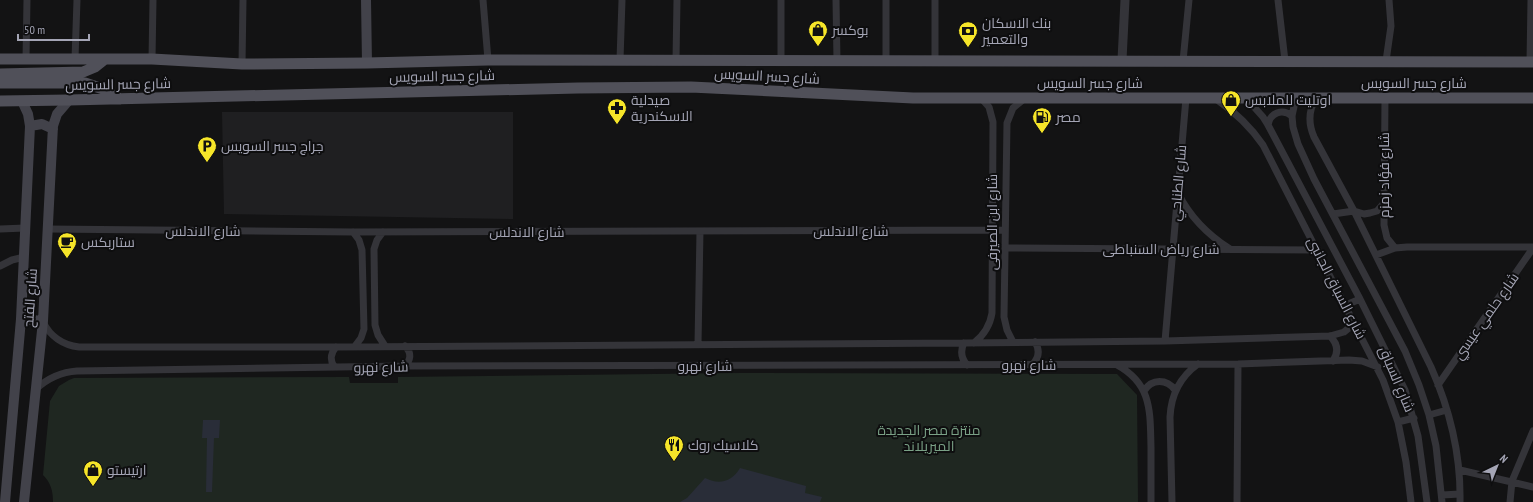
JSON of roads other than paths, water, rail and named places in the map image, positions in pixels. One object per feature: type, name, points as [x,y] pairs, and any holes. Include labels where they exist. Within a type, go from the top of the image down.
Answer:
[{"type":"main road","points":[[366,0],[367,63]]},
{"type":"main road","name":"شارع جسر السويس","points":[[0,59],[152,59],[242,64],[488,60],[1122,60],[1531,62]]},
{"type":"main road","points":[[0,74],[83,72],[95,67],[105,59]]},
{"type":"main road","points":[[0,83],[85,83],[103,89],[120,99]]},
{"type":"main road","name":"شارع جسر السويس","points":[[0,101],[578,88],[691,87],[913,98],[1533,98]]},
{"type":"main road","name":"شارع الفتح","points":[[24,502],[43,321],[53,129],[57,114],[70,100]]},
{"type":"main road","name":"شارع الفتح","points":[[5,502],[21,319],[30,126],[28,114],[22,101]]},
{"type":"main road","points":[[30,126],[42,124],[53,129]]},
{"type":"main road","points":[[21,319],[43,321]]},
{"type":"street","points":[[26,59],[27,0]]},
{"type":"street","points":[[75,59],[77,0]]},
{"type":"street","points":[[152,59],[153,0]]},
{"type":"street","points":[[242,64],[243,0]]},
{"type":"street","points":[[483,0],[488,60]]},
{"type":"street","points":[[620,60],[622,0]]},
{"type":"street","points":[[676,60],[677,0]]},
{"type":"street","points":[[781,0],[781,61]]},
{"type":"street","points":[[836,0],[837,61]]},
{"type":"street","points":[[886,0],[886,61]]},
{"type":"street","points":[[934,61],[935,0]]},
{"type":"street","points":[[1122,60],[1125,0]]},
{"type":"street","points":[[1183,61],[1188,0]]},
{"type":"street","points":[[1278,0],[1285,61]]},
{"type":"street","points":[[1386,61],[1390,26],[1389,0]]},
{"type":"street","points":[[1531,0],[1531,62]]},
{"type":"street","name":"شارع السباق","points":[[1296,97],[1292,116],[1293,127],[1298,144],[1314,179],[1405,351],[1419,386],[1429,415],[1438,458],[1442,498]]},
{"type":"street","name":"شارع ابن الصيرفى","points":[[974,343],[985,332],[991,317],[993,118],[989,107],[981,98]]},
{"type":"street","name":"شارع ابن الصيرفى","points":[[1013,342],[1004,320],[1007,123],[1014,108],[1025,98]]},
{"type":"street","name":"شارع الطناحي","points":[[1165,341],[1186,98]]},
{"type":"street","name":"شارع السباق الجانبى","points":[[1214,98],[1228,107],[1253,131],[1263,145],[1378,367],[1398,422],[1406,462],[1411,502]]},
{"type":"street","name":"شارع السباق","points":[[1246,98],[1268,125],[1360,299],[1401,381],[1414,418],[1427,502]]},
{"type":"street","points":[[1316,98],[1310,110],[1310,128],[1354,210],[1431,367],[1447,410],[1460,470],[1460,498],[1442,498]]},
{"type":"street","name":"شارع فؤاد زمزم","points":[[1385,98],[1385,230],[1395,248]]},
{"type":"street","points":[[1268,125],[1272,115],[1278,112],[1286,112],[1292,116]]},
{"type":"street","points":[[1278,173],[1290,167]]},
{"type":"street","points":[[1178,192],[1187,208],[1198,222],[1215,239],[1230,250]]},
{"type":"street","points":[[1333,214],[1354,210],[1364,214],[1370,213],[1377,210],[1384,203]]},
{"type":"street","points":[[0,229],[25,228]]},
{"type":"street","name":"شارع الاندلس","points":[[48,230],[383,232],[1005,230]]},
{"type":"street","points":[[698,344],[700,231]]},
{"type":"street","points":[[353,232],[359,240],[362,250],[364,322],[362,335],[355,346]]},
{"type":"street","points":[[383,232],[377,240],[374,249],[375,314],[376,332],[385,346]]},
{"type":"street","points":[[1376,255],[1395,248],[1413,247],[1533,248]]},
{"type":"street","name":"شارع رياض السنباطى","points":[[1005,248],[1318,250]]},
{"type":"street","name":"شارع حلمي عيسي","points":[[1438,385],[1533,248]]},
{"type":"street","points":[[0,266],[12,260],[24,258]]},
{"type":"street","points":[[1346,305],[1360,299]]},
{"type":"street","name":"شارع نهرو","points":[[43,321],[50,332],[59,340],[78,347],[336,347],[1165,341],[1330,336],[1344,332],[1355,323]]},
{"type":"street","points":[[1330,336],[1334,340],[1337,348],[1333,361]]},
{"type":"street","points":[[1032,365],[1038,354],[1038,348],[1035,342]]},
{"type":"street","points":[[964,343],[961,354],[967,365]]},
{"type":"street","points":[[404,366],[410,357],[409,351],[405,346]]},
{"type":"street","points":[[334,367],[331,357],[332,352],[336,347]]},
{"type":"street","name":"شارع نهرو","points":[[36,389],[53,377],[74,372],[334,367],[1117,365],[1238,364],[1354,360],[1378,367]]},
{"type":"street","points":[[1172,502],[1171,404],[1176,390],[1187,373],[1198,364]]},
{"type":"street","points":[[1237,502],[1238,364]]},
{"type":"street","points":[[1117,365],[1135,378],[1144,391],[1148,404],[1150,418],[1151,502]]},
{"type":"street","points":[[1144,391],[1149,385],[1157,381],[1170,384],[1176,390]]},
{"type":"street","points":[[1429,415],[1447,410]]},
{"type":"street","points":[[1398,422],[1414,418]]},
{"type":"street","points":[[1510,502],[1512,481],[1533,431]]},
{"type":"street","points":[[1460,470],[1533,487]]},
{"type":"place","name":"بوكسر","points":[[818,47]]},
{"type":"place","name":"بنك الاسكان والتعمير","points":[[968,48]]},
{"type":"place","name":"اوتليت للملابس","points":[[1231,117]]},
{"type":"place","name":"صيدلية الاسكندرية","points":[[617,125]]},
{"type":"place","name":"مصر","points":[[1042,134]]},
{"type":"place","name":"جراج جسر السويس","points":[[207,163]]},
{"type":"place","name":"ستاربكس","points":[[67,259]]},
{"type":"place","name":"كلاسيك روك","points":[[674,462]]},
{"type":"place","name":"ارتيستو","points":[[93,487]]},
{"type":"park label","name":"منتزة مصر الجديدة الميريلاند","points":[[929,438]]}]
